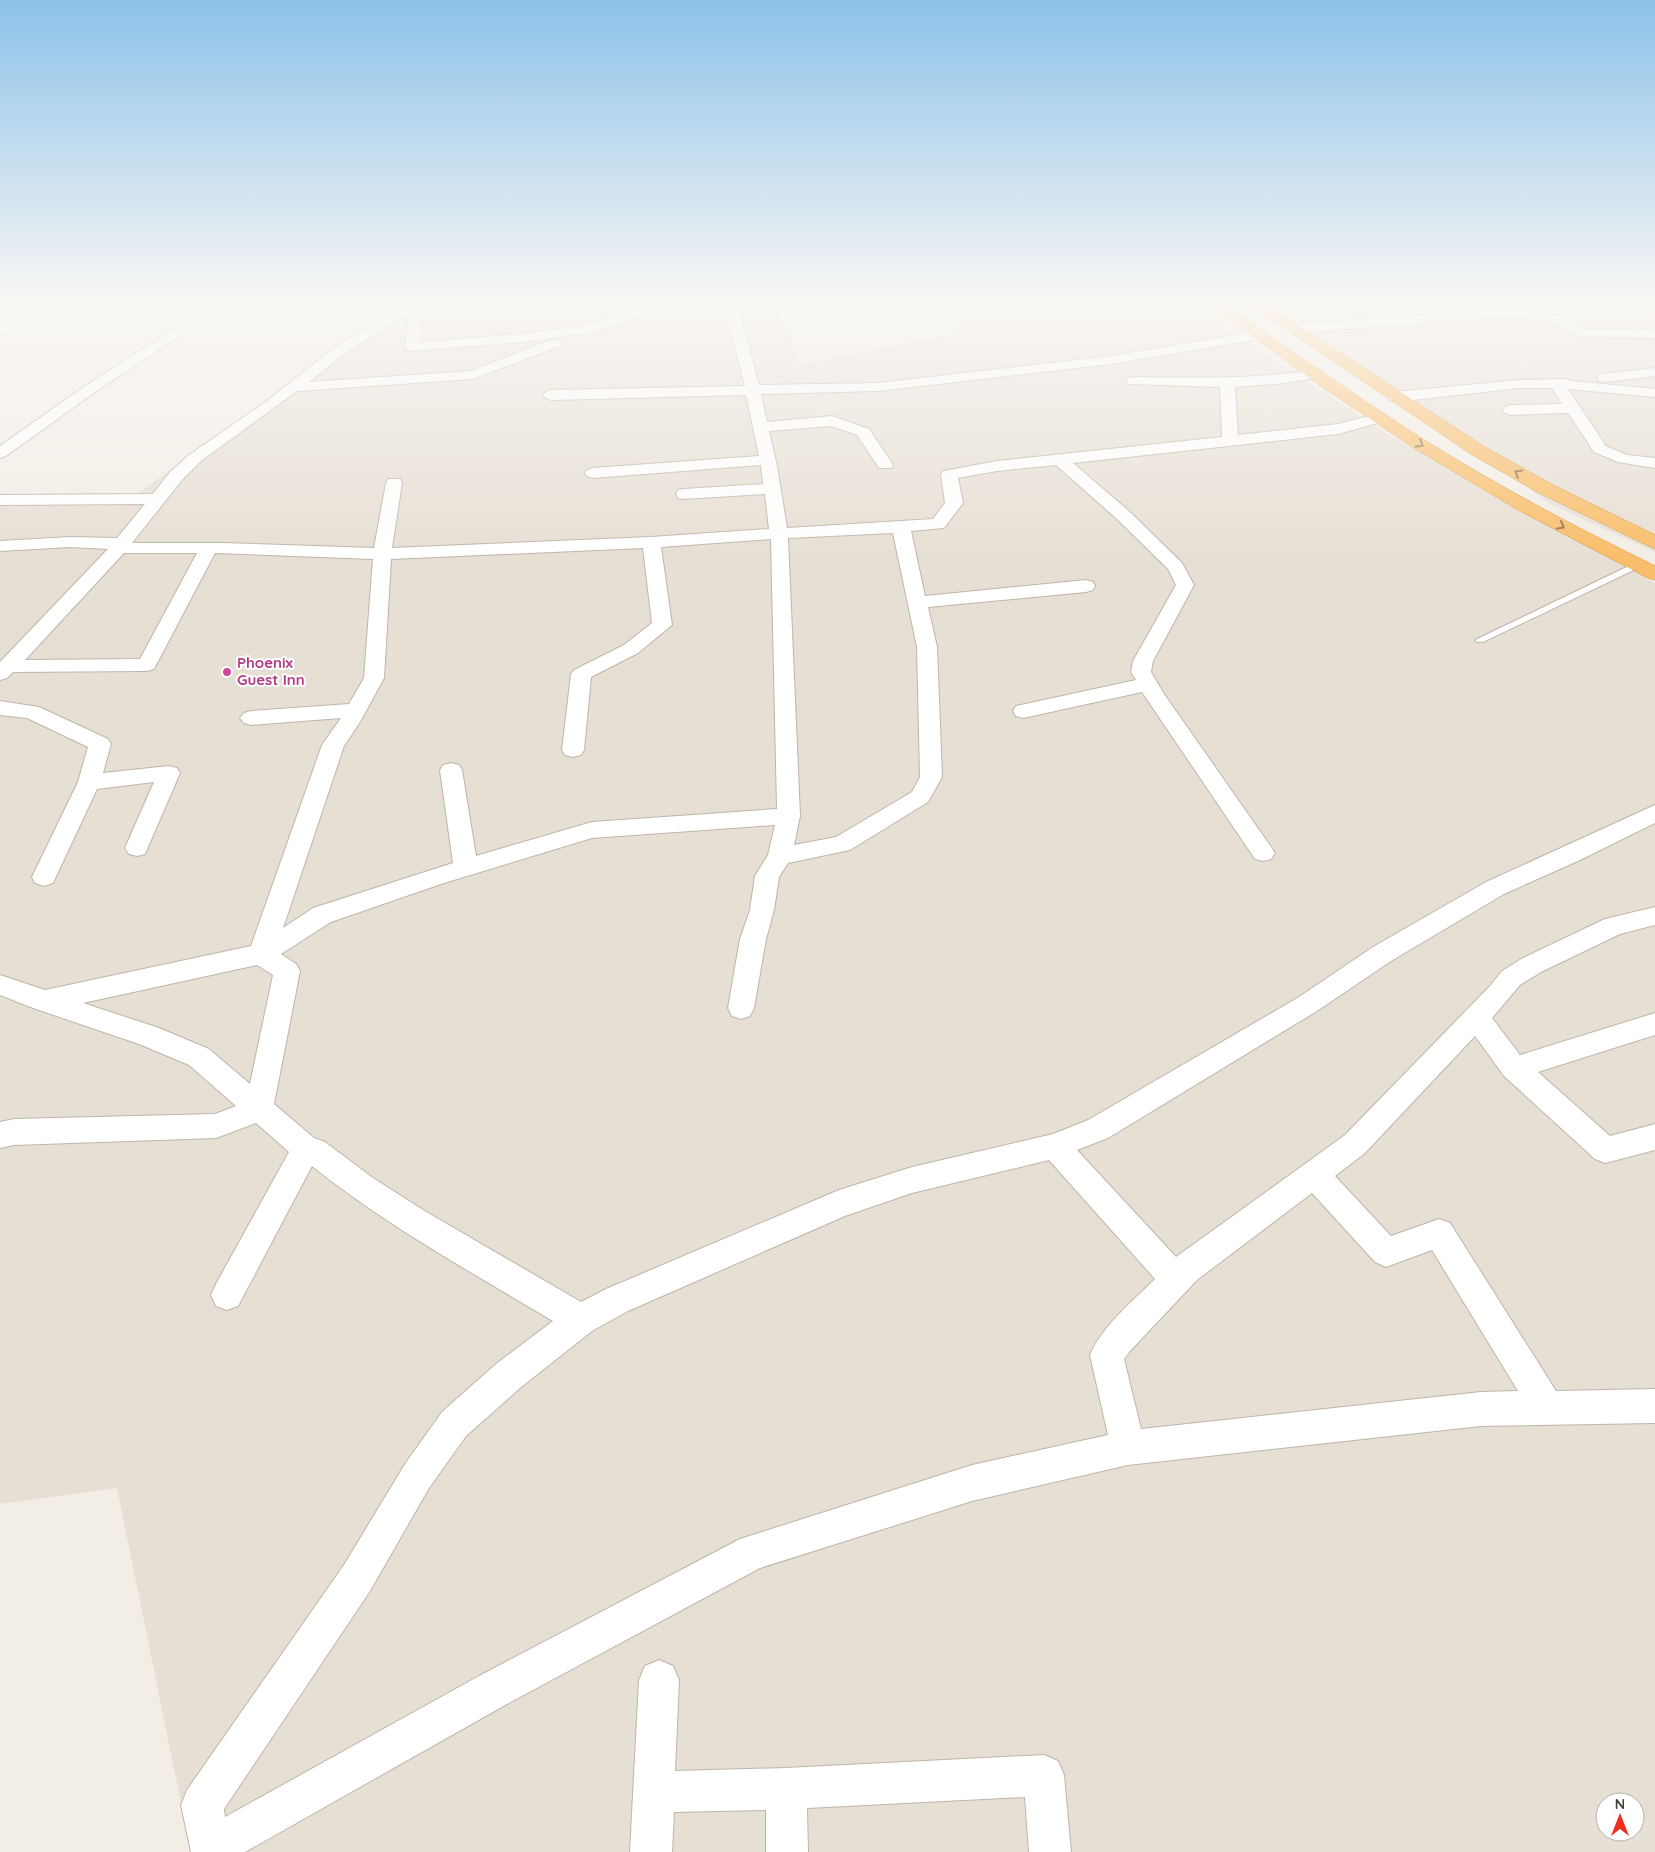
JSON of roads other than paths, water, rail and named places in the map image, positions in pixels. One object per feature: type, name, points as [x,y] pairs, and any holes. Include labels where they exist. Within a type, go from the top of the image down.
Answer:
[{"type":"highway","points":[[1332,384],[1380,418],[1504,495],[1655,574]]},
{"type":"highway","points":[[1377,384],[1477,450],[1546,489],[1655,543]]},
{"type":"street","points":[[0,453],[97,384]]},
{"type":"street","points":[[4,670],[121,546],[176,476],[195,458],[297,384]]},
{"type":"street","points":[[294,387],[332,384]]},
{"type":"street","points":[[741,1008],[753,939],[762,910],[767,876],[780,856],[789,816],[778,533],[767,460],[752,384]]},
{"type":"street","points":[[551,395],[878,387],[900,384]]},
{"type":"street","points":[[1227,384],[1230,441]]},
{"type":"street","points":[[1395,397],[1515,384]]},
{"type":"street","points":[[1556,384],[1600,448],[1624,460],[1655,462]]},
{"type":"street","points":[[1561,384],[1655,393]]},
{"type":"street","points":[[1510,410],[1573,408]]},
{"type":"street","points":[[0,546],[70,542],[121,546],[382,554],[651,542],[844,529],[901,528],[938,524],[954,504],[949,474],[997,466],[1338,429],[1380,418]]},
{"type":"street","points":[[760,427],[832,421],[863,432],[885,465]]},
{"type":"street","points":[[1059,459],[1124,516],[1161,552],[1182,576],[1185,585],[1184,591],[1143,661],[1141,672],[1263,853]]},
{"type":"street","points":[[593,473],[767,460]]},
{"type":"street","points":[[261,954],[333,745],[374,678],[382,554],[394,483]]},
{"type":"street","points":[[684,494],[772,489]]},
{"type":"street","points":[[0,500],[158,499]]},
{"type":"street","points":[[780,856],[842,844],[920,796],[932,777],[929,755],[927,647],[901,528]]},
{"type":"street","points":[[573,750],[581,674],[631,649],[662,625],[651,542]]},
{"type":"street","points":[[4,670],[147,664],[209,548]]},
{"type":"street","points":[[917,602],[1086,586]]},
{"type":"street","points":[[0,648],[25,649]]},
{"type":"street","points":[[1024,711],[1148,684]]},
{"type":"street","points":[[0,708],[32,712],[100,744],[89,782],[44,877]]},
{"type":"street","points":[[251,718],[356,710]]},
{"type":"street","points":[[451,770],[466,867]]},
{"type":"street","points":[[89,782],[169,774],[138,848]]},
{"type":"street","points":[[1655,813],[1572,854],[1495,888],[1382,954],[1308,1004],[1098,1129],[1055,1146],[912,1180],[839,1204],[617,1300],[581,1320],[508,1376],[454,1424],[417,1476],[357,1578],[202,1805],[212,1850],[494,1690],[753,1552],[972,1483],[1128,1448],[1481,1409],[1655,1406]]},
{"type":"street","points":[[42,1001],[261,954],[322,915],[466,867],[592,830],[789,816]]},
{"type":"street","points":[[1128,1448],[1107,1355],[1118,1340],[1186,1269],[1355,1144],[1499,994],[1511,978],[1532,965],[1614,926],[1655,916]]},
{"type":"street","points":[[260,1110],[288,971],[261,954]]},
{"type":"street","points":[[0,985],[42,1001],[149,1036],[200,1057],[306,1149],[315,1151],[362,1188],[412,1220],[581,1320]]},
{"type":"street","points":[[1476,1017],[1514,1068],[1605,1150],[1655,1137]]},
{"type":"street","points":[[1514,1068],[1655,1024]]},
{"type":"street","points":[[0,1135],[14,1132],[216,1126],[260,1110]]},
{"type":"street","points":[[1055,1146],[1176,1280]]},
{"type":"street","points":[[227,1295],[306,1149]]},
{"type":"street","points":[[1315,1175],[1386,1252],[1439,1232],[1547,1408]]},
{"type":"street","points":[[651,1852],[659,1680]]},
{"type":"street","points":[[653,1792],[786,1789],[1044,1775],[1050,1852]]},
{"type":"street","points":[[786,1789],[787,1852]]},
{"type":"lane","points":[[1480,640],[1637,565]]},
{"type":"place","name":"Phoenix Guest Inn","points":[[227,672]]}]
